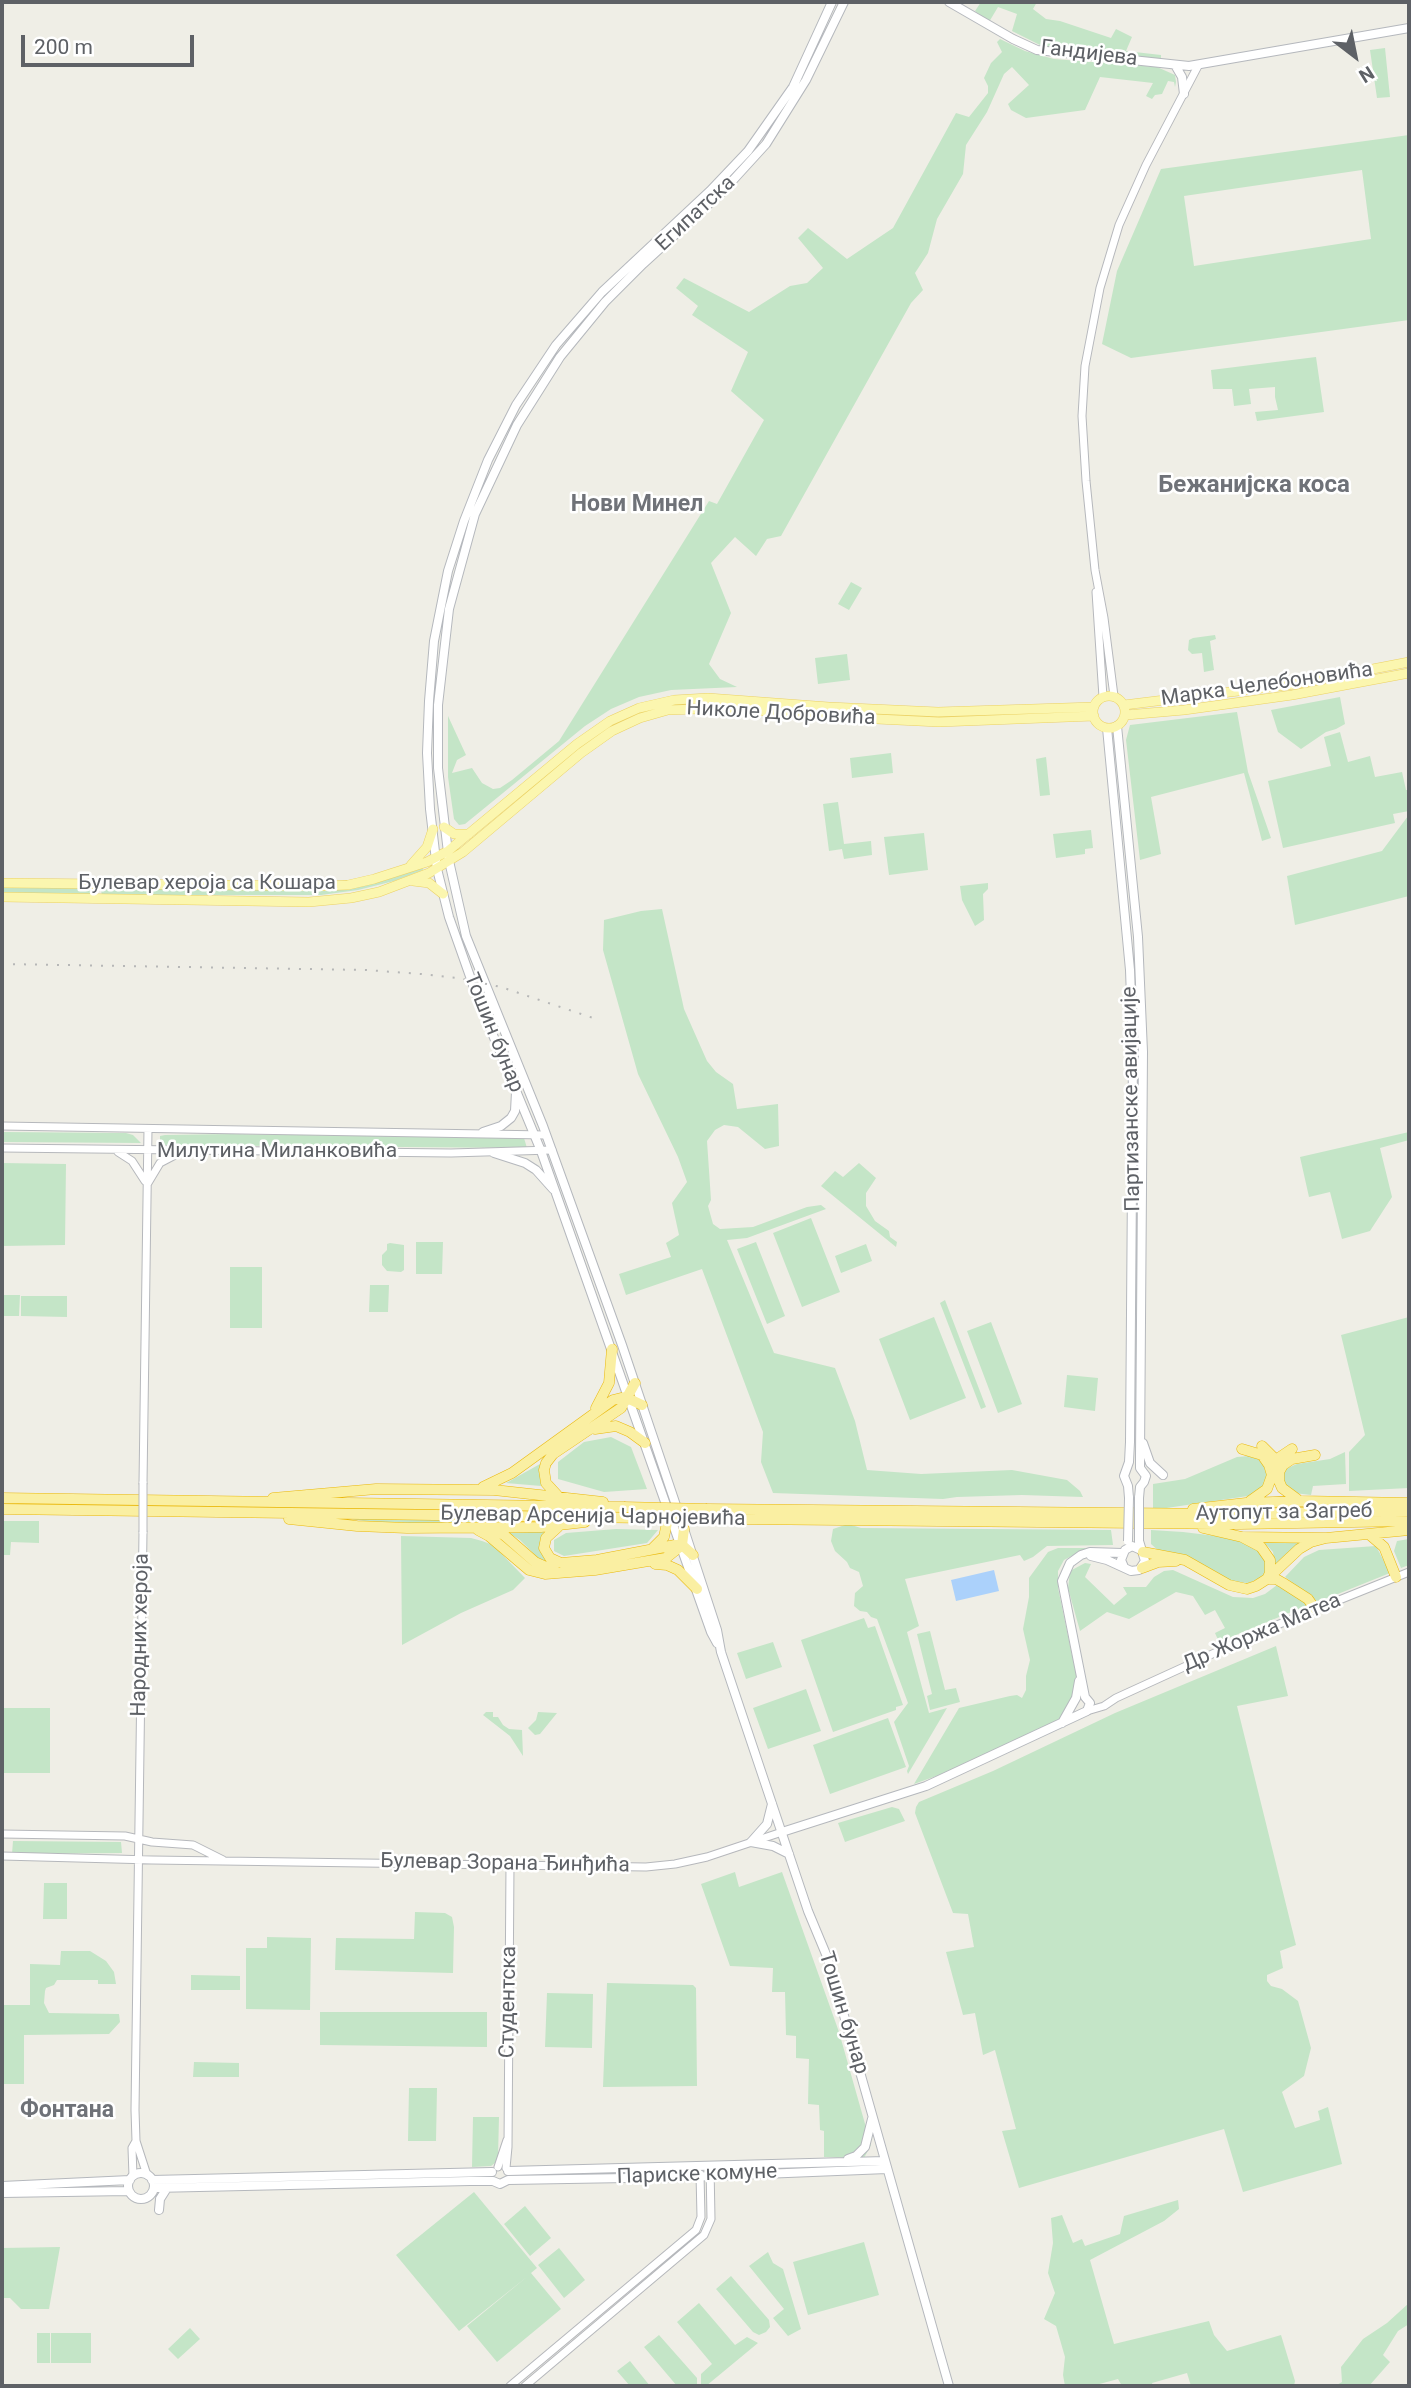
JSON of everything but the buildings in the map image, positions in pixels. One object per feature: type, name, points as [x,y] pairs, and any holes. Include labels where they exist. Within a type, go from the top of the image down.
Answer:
[{"type":"highway","points":[[591,1414],[602,1400],[608,1383],[612,1349]]},
{"type":"highway","points":[[557,1495],[546,1483],[546,1463],[553,1454],[621,1408],[635,1383]]},
{"type":"highway","points":[[472,1490],[512,1473],[617,1398],[629,1397],[642,1405]]},
{"type":"highway","points":[[588,1432],[601,1427],[616,1426],[645,1443]]},
{"type":"highway","points":[[1262,1446],[1276,1460],[1276,1474]]},
{"type":"highway","points":[[1276,1460],[1292,1448]]},
{"type":"highway","points":[[1242,1450],[1264,1457],[1284,1492],[1301,1501]]},
{"type":"highway","points":[[1246,1503],[1264,1493],[1283,1465],[1292,1459],[1315,1455]]},
{"type":"highway","points":[[354,1490],[506,1490],[557,1495],[623,1512],[560,1525],[474,1528],[366,1526],[272,1516],[263,1507],[281,1496],[354,1490]]},
{"type":"highway","name":"Булевар Арсенија Чарнојевића","points":[[2,1499],[263,1507],[623,1512],[862,1510],[1158,1514]]},
{"type":"highway","points":[[1158,1514],[1246,1503],[1409,1503]]},
{"type":"highway","name":"Булевар Арсенија Чарнојевића","points":[[2,1509],[263,1507]]},
{"type":"highway","name":"Аутопут за Загреб","points":[[1158,1514],[1409,1511]]},
{"type":"highway","name":"Булевар Арсенија Чарнојевића","points":[[623,1512],[650,1518],[1185,1524]]},
{"type":"highway","points":[[648,1552],[664,1537],[669,1513]]},
{"type":"highway","points":[[1185,1524],[1242,1537],[1326,1538],[1370,1535],[1408,1527]]},
{"type":"highway","name":"Аутопут за Загреб","points":[[1185,1524],[1408,1527]]},
{"type":"highway","points":[[560,1525],[545,1538],[544,1548],[550,1558],[561,1563],[648,1552],[670,1545],[681,1545],[693,1555]]},
{"type":"highway","points":[[1388,1554],[1391,1541],[1408,1527]]},
{"type":"highway","points":[[474,1528],[489,1536],[529,1570],[538,1574],[663,1564],[683,1574],[698,1589]]},
{"type":"highway","points":[[492,1528],[535,1562],[561,1573]]},
{"type":"highway","points":[[641,1564],[666,1558],[681,1545],[684,1529]]},
{"type":"highway","points":[[1370,1535],[1381,1543],[1388,1554],[1396,1577]]},
{"type":"highway","points":[[1242,1537],[1266,1551],[1271,1566],[1267,1579]]},
{"type":"highway","points":[[1141,1547],[1187,1562],[1229,1585],[1252,1588],[1267,1579],[1299,1549],[1326,1538]]},
{"type":"highway","points":[[1142,1568],[1166,1561],[1187,1562]]},
{"type":"highway","points":[[1267,1579],[1283,1583],[1308,1599],[1315,1609]]},
{"type":"main road","name":"Египатска","points":[[516,405],[556,345],[602,292],[710,191],[748,151],[793,87],[832,2]]},
{"type":"main road","name":"Египатска","points":[[525,411],[566,349],[605,302],[730,184],[766,144],[800,91],[844,2]]},
{"type":"main road","name":"Гандијева","points":[[949,2],[1037,50],[1175,65],[1198,66],[1409,28]]},
{"type":"main road","points":[[1175,65],[1182,77],[1184,94]]},
{"type":"main road","name":"Тошин бунар","points":[[516,405],[472,498],[448,571],[433,645],[428,781],[437,869],[460,951],[535,1134],[711,1632],[719,1645]]},
{"type":"main road","name":"Тошин бунар","points":[[525,411],[475,514],[449,609],[437,727],[439,783],[449,862],[469,944],[547,1135],[635,1383],[693,1555],[719,1645],[829,1964],[949,2386]]},
{"type":"main road","name":"Марка Челебоновића","points":[[1125,710],[1295,684],[1409,662]]},
{"type":"main road","name":"Марка Челебоновића","points":[[1125,710],[1184,710],[1292,695],[1409,673]]},
{"type":"main road","points":[[1109,696],[1125,710],[1112,727],[1099,724],[1094,712],[1097,701],[1109,696]]},
{"type":"main road","name":"Николе Добровића","points":[[448,851],[569,750],[601,727],[635,709],[662,702],[708,698],[938,712],[1094,712]]},
{"type":"main road","name":"Николе Добровића","points":[[437,869],[488,833],[593,744],[623,725],[656,712],[685,708],[727,708],[939,722],[1094,712]]},
{"type":"main road","name":"Партизанске авијације","points":[[1112,727],[1138,937],[1143,1052],[1140,1468],[1146,1476],[1140,1487],[1139,1498],[1141,1547]]},
{"type":"main road","name":"Партизанске авијације","points":[[1112,727],[1130,970],[1133,1052],[1130,1442],[1129,1462],[1124,1479],[1129,1486],[1125,1548]]},
{"type":"main road","points":[[444,827],[454,834],[471,834]]},
{"type":"main road","points":[[407,869],[423,853],[433,829]]},
{"type":"main road","name":"Булевар хероја са Кошара","points":[[2,883],[321,886],[366,881],[407,869],[448,851]]},
{"type":"main road","name":"Булевар хероја са Кошара","points":[[2,897],[323,901],[365,896],[411,881],[437,869]]},
{"type":"main road","points":[[411,881],[429,883],[443,894]]},
{"type":"main road","points":[[96,884],[99,892],[96,899]]},
{"type":"main road","points":[[483,1132],[501,1126],[511,1118],[515,1111],[516,1089]]},
{"type":"main road","points":[[494,1153],[533,1167],[557,1194]]},
{"type":"main road","points":[[1140,1436],[1150,1463],[1163,1475]]},
{"type":"main road","points":[[1126,1470],[1131,1467],[1140,1468]]},
{"type":"main road","points":[[1129,1486],[1140,1487]]},
{"type":"main road","points":[[782,1832],[926,1786],[1061,1724],[1082,1704],[1080,1675],[1062,1581],[1066,1568],[1080,1555],[1132,1546],[1141,1547],[1146,1561],[1142,1568],[1135,1571],[1102,1558],[1080,1555]]},
{"type":"main road","points":[[1124,1567],[1121,1560],[1125,1548]]},
{"type":"main road","points":[[751,1842],[767,1824],[774,1808],[797,1827]]},
{"type":"main road","points":[[751,1842],[773,1846],[789,1854],[797,1827]]},
{"type":"main road","points":[[839,2162],[856,2156],[865,2147],[872,2114]]},
{"type":"main road","name":"Париске комуне","points":[[710,2171],[839,2162],[886,2165]]},
{"type":"main road","name":"Париске комуне","points":[[151,2181],[710,2171],[886,2165]]},
{"type":"main road","points":[[2,2186],[131,2178],[140,2173],[151,2181],[150,2195],[140,2199],[133,2197],[128,2190],[131,2178]]},
{"type":"main road","name":"Париске комуне","points":[[151,2181],[167,2188],[501,2173]]},
{"type":"main road","points":[[159,2210],[160,2199],[167,2188]]},
{"type":"main road","points":[[2,2193],[128,2190]]},
{"type":"street","points":[[1109,696],[1082,426],[1088,346],[1100,288],[1119,225],[1146,165],[1198,66]]},
{"type":"street","name":"Милутина Миланковића","points":[[2,1126],[547,1135]]},
{"type":"street","name":"Народних хероја","points":[[148,1129],[136,2141],[151,2181]]},
{"type":"street","name":"Милутина Миланковића","points":[[2,1148],[494,1153],[552,1150]]},
{"type":"street","points":[[111,1150],[132,1161],[147,1185],[160,1163],[186,1151]]},
{"type":"street","name":"Др Жоржа Матеа","points":[[1082,1704],[1116,1698],[1315,1609],[1409,1572]]},
{"type":"street","name":"Булевар Зорана Ђинђића","points":[[2,1856],[656,1866],[706,1857],[782,1832]]},
{"type":"street","name":"Булевар Зорана Ђинђића","points":[[2,1834],[125,1836],[152,1842],[193,1844],[223,1860]]},
{"type":"street","name":"Студентска","points":[[501,2173],[507,2139],[510,1864]]},
{"type":"street","name":"Народних хероја","points":[[131,2178],[132,2148],[136,2141]]},
{"type":"street","points":[[510,2386],[696,2230],[701,2217],[700,2171]]},
{"type":"street","points":[[525,2386],[704,2235],[711,2219],[710,2171]]},
{"type":"green space","points":[[981,2],[1037,2],[1033,9],[1046,19],[1111,38],[1116,29],[1132,37],[1126,51],[1161,55],[1161,60],[1061,50],[1040,45],[1012,31],[1017,14],[998,7],[989,22],[975,11]]},
{"type":"green space","points":[[1000,39],[1025,51],[1054,59],[1157,67],[1175,75],[1175,87],[1174,82],[1168,81],[1162,94],[1155,95],[1152,99],[1146,96],[1153,83],[1100,77],[1085,110],[1026,118],[1011,110],[1008,104],[1029,85],[1012,67],[1004,74],[987,112],[966,145],[963,174],[937,219],[928,253],[915,273],[923,290],[911,303],[781,536],[767,539],[756,556],[735,537],[711,563],[731,613],[709,664],[720,679],[737,687],[671,690],[639,697],[611,709],[585,726],[465,824],[459,825],[454,819],[448,777],[448,716],[466,755],[457,760],[452,773],[472,768],[482,783],[493,789],[512,780],[559,741],[709,501],[717,504],[764,420],[731,391],[748,352],[692,315],[698,306],[676,288],[684,278],[749,312],[790,286],[807,283],[823,268],[798,238],[808,228],[847,259],[893,228],[956,113],[969,117],[988,93],[984,78],[991,63],[1002,52],[997,42]]},
{"type":"green space","points":[[1385,48],[1390,97],[1377,98],[1370,50]]},
{"type":"green space","points":[[1409,135],[1409,320],[1131,358],[1102,344],[1117,271],[1161,169]],"holes":[[[1362,170],[1371,239],[1194,266],[1184,196]]]},
{"type":"green space","points":[[1316,357],[1324,412],[1257,421],[1255,412],[1278,410],[1275,387],[1249,389],[1251,404],[1234,406],[1232,389],[1213,389],[1211,370]]},
{"type":"green space","points":[[851,582],[862,588],[849,610],[838,604]]},
{"type":"green space","points":[[1215,635],[1216,639],[1210,641],[1214,670],[1204,672],[1202,653],[1192,654],[1188,650],[1189,640]]},
{"type":"green space","points":[[847,654],[850,680],[818,684],[815,658]]},
{"type":"green space","points":[[1340,697],[1345,724],[1326,732],[1301,749],[1278,732],[1271,710]]},
{"type":"green space","points":[[1237,712],[1248,772],[1271,838],[1262,841],[1244,773],[1151,797],[1161,854],[1140,860],[1126,740],[1130,725]]},
{"type":"green space","points":[[1340,732],[1348,762],[1370,756],[1375,777],[1402,772],[1406,790],[1409,790],[1409,811],[1393,814],[1395,823],[1283,848],[1268,781],[1331,766],[1324,737]]},
{"type":"green space","points":[[891,753],[893,773],[852,778],[850,758]]},
{"type":"green space","points":[[1046,757],[1050,795],[1040,796],[1036,759]]},
{"type":"green space","points":[[838,802],[844,844],[871,841],[872,855],[844,859],[842,849],[829,851],[823,804]]},
{"type":"green space","points":[[1408,816],[1409,896],[1295,925],[1287,876],[1382,851]]},
{"type":"green space","points":[[1091,830],[1093,848],[1085,849],[1085,854],[1056,858],[1053,834]]},
{"type":"green space","points":[[924,833],[928,870],[889,875],[884,837]]},
{"type":"green space","points":[[422,865],[423,870],[394,881],[321,895],[102,895],[101,891],[325,889]]},
{"type":"green space","points":[[988,883],[988,889],[983,894],[984,920],[975,926],[962,900],[960,886]]},
{"type":"green space","points":[[2,888],[90,888],[91,892],[90,895],[2,893]]},
{"type":"green space","points":[[662,909],[684,1009],[707,1061],[716,1072],[733,1084],[737,1109],[778,1104],[779,1146],[765,1149],[738,1127],[724,1125],[715,1130],[707,1141],[711,1200],[708,1206],[713,1224],[720,1229],[753,1227],[807,1207],[821,1205],[826,1209],[747,1238],[727,1240],[774,1353],[835,1368],[855,1421],[867,1470],[921,1474],[1012,1470],[1067,1480],[1083,1497],[1022,1495],[943,1499],[773,1493],[761,1462],[763,1432],[702,1269],[626,1295],[619,1274],[671,1257],[666,1243],[679,1235],[672,1203],[687,1182],[678,1157],[638,1074],[603,950],[604,920]]},
{"type":"green space","points":[[2,1132],[126,1133],[133,1135],[141,1143],[2,1142]]},
{"type":"green space","points":[[1409,1132],[1409,1140],[1380,1148],[1392,1197],[1370,1231],[1342,1239],[1330,1192],[1309,1197],[1300,1157]]},
{"type":"green space","points":[[165,1135],[524,1138],[527,1148],[160,1145],[160,1136]]},
{"type":"green space","points":[[2,1163],[66,1164],[65,1245],[2,1246]]},
{"type":"green space","points":[[859,1163],[876,1178],[866,1193],[866,1206],[875,1221],[889,1231],[890,1237],[897,1242],[896,1247],[821,1186],[835,1171],[843,1177]]},
{"type":"green space","points":[[811,1218],[840,1292],[802,1307],[773,1233]]},
{"type":"green space","points":[[416,1242],[443,1242],[442,1274],[416,1274]]},
{"type":"green space","points":[[756,1242],[785,1316],[767,1324],[737,1249]]},
{"type":"green space","points":[[390,1243],[404,1245],[404,1270],[401,1272],[387,1271],[382,1265],[382,1255]]},
{"type":"green space","points":[[866,1244],[872,1261],[841,1273],[835,1256]]},
{"type":"green space","points":[[230,1267],[262,1267],[262,1328],[230,1328]]},
{"type":"green space","points":[[370,1285],[389,1285],[388,1312],[369,1312]]},
{"type":"green space","points":[[2,1295],[20,1295],[19,1316],[2,1316]]},
{"type":"green space","points":[[21,1296],[67,1296],[67,1317],[21,1316]]},
{"type":"green space","points":[[945,1300],[986,1407],[981,1409],[940,1303]]},
{"type":"green space","points":[[934,1317],[966,1398],[910,1420],[879,1339]]},
{"type":"green space","points":[[1409,1317],[1409,1488],[1349,1491],[1349,1452],[1365,1435],[1341,1335]]},
{"type":"green space","points":[[991,1322],[1022,1404],[998,1413],[967,1331]]},
{"type":"green space","points":[[1067,1375],[1098,1378],[1095,1411],[1064,1407]]},
{"type":"green space","points":[[611,1437],[631,1447],[647,1489],[604,1492],[558,1479],[558,1462],[584,1442]]},
{"type":"green space","points":[[1345,1452],[1346,1484],[1313,1486],[1311,1495],[1294,1493],[1285,1484],[1282,1476],[1285,1469],[1297,1464],[1330,1459]]},
{"type":"green space","points":[[1249,1456],[1258,1459],[1266,1468],[1269,1477],[1259,1492],[1248,1496],[1153,1510],[1153,1484],[1185,1479],[1237,1457]]},
{"type":"green space","points":[[540,1464],[541,1486],[506,1483]]},
{"type":"green space","points":[[2,1499],[595,1510],[595,1514],[2,1503]]},
{"type":"green space","points":[[337,1517],[570,1521],[543,1524],[449,1524],[371,1522]]},
{"type":"green space","points":[[2,1521],[39,1521],[39,1543],[11,1542],[10,1555],[2,1555]]},
{"type":"green space","points":[[848,1524],[861,1528],[1111,1530],[1113,1545],[1047,1546],[1024,1561],[1020,1555],[905,1579],[919,1626],[907,1632],[929,1713],[947,1708],[908,1774],[909,1766],[894,1722],[908,1703],[877,1619],[854,1606],[855,1593],[863,1586],[859,1572],[850,1568],[835,1551],[831,1541],[833,1529]]},
{"type":"green space","points":[[616,1529],[658,1530],[647,1543],[564,1556],[554,1551],[554,1540],[566,1533]]},
{"type":"green space","points":[[1151,1530],[1241,1539],[1264,1554],[1267,1565],[1264,1576],[1249,1583],[1232,1582],[1160,1552],[1151,1544]]},
{"type":"green space","points":[[549,1531],[545,1537],[550,1561],[669,1549],[670,1554],[659,1558],[559,1570],[540,1560],[509,1533]]},
{"type":"green space","points":[[401,1536],[471,1538],[482,1541],[493,1545],[525,1578],[513,1590],[461,1613],[402,1645]]},
{"type":"green space","points":[[1261,1539],[1303,1540],[1273,1571],[1273,1552]]},
{"type":"green space","points":[[1409,1539],[1409,1565],[1401,1568],[1394,1551],[1397,1541]]},
{"type":"green space","points":[[1376,1546],[1390,1573],[1318,1602],[1285,1577],[1304,1557],[1319,1550]]},
{"type":"green space","points":[[1058,1548],[1087,1548],[1064,1560],[1058,1571],[1058,1588],[1077,1679],[1077,1690],[1062,1720],[914,1784],[959,1708],[1010,1696],[1017,1695],[1022,1698],[1026,1690],[1030,1660],[1023,1629],[1029,1597],[1029,1578],[1048,1552]]},
{"type":"green space","points":[[1085,1563],[1091,1564],[1085,1577],[1114,1605],[1127,1594],[1123,1587],[1146,1587],[1154,1577],[1164,1571],[1173,1570],[1233,1597],[1253,1598],[1282,1585],[1308,1605],[1219,1642],[1215,1633],[1225,1628],[1215,1610],[1205,1615],[1193,1596],[1176,1592],[1129,1619],[1107,1612],[1080,1631],[1068,1588],[1070,1571]]},
{"type":"green space","points":[[864,1618],[868,1628],[875,1626],[903,1705],[896,1707],[896,1710],[833,1732],[801,1640]]},
{"type":"green space","points":[[930,1631],[945,1690],[956,1688],[960,1702],[930,1710],[927,1696],[932,1694],[917,1634]]},
{"type":"green space","points":[[773,1642],[782,1667],[746,1679],[737,1653]]},
{"type":"green space","points":[[1276,1646],[1288,1696],[1237,1706],[1296,1945],[1280,1951],[1283,1968],[1267,1975],[1267,1981],[1298,2001],[1311,2048],[1304,2076],[1282,2092],[1295,2128],[1320,2120],[1318,2111],[1328,2107],[1342,2164],[1243,2192],[1224,2129],[1019,2188],[1002,2131],[1016,2129],[995,2050],[983,2055],[975,2013],[963,2015],[946,1952],[974,1947],[968,1914],[953,1913],[915,1813],[916,1807],[919,1802],[993,1771],[1115,1713]]},
{"type":"green space","points":[[806,1689],[821,1731],[768,1749],[753,1708]]},
{"type":"green space","points":[[3,1708],[50,1708],[50,1773],[3,1773]]},
{"type":"green space","points":[[493,1712],[493,1717],[498,1717],[509,1729],[522,1730],[523,1756],[510,1736],[483,1715]]},
{"type":"green space","points":[[538,1712],[557,1713],[540,1734],[535,1735],[528,1728],[536,1720]]},
{"type":"green space","points":[[888,1718],[906,1767],[830,1794],[813,1745]]},
{"type":"green space","points":[[892,1807],[899,1809],[905,1821],[845,1842],[838,1823]]},
{"type":"green space","points":[[13,1841],[121,1842],[122,1853],[12,1854]]},
{"type":"green space","points":[[735,1872],[739,1887],[782,1872],[839,2032],[871,2145],[864,2158],[824,2157],[824,2131],[820,2130],[819,2105],[808,2104],[809,2059],[796,2058],[796,2036],[786,2035],[785,1992],[772,1992],[773,1968],[730,1966],[701,1884]]},
{"type":"green space","points":[[44,1883],[67,1883],[67,1919],[43,1919]]},
{"type":"green space","points":[[415,1912],[445,1913],[452,1917],[453,1973],[335,1970],[336,1938],[414,1939]]},
{"type":"green space","points":[[267,1937],[311,1938],[310,2010],[246,2009],[246,1948],[267,1948]]},
{"type":"green space","points":[[61,1951],[90,1951],[106,1961],[114,1972],[116,1984],[98,1984],[98,1980],[57,1980],[45,1991],[44,2003],[49,2013],[119,2014],[120,2022],[109,2034],[24,2035],[24,2084],[2,2084],[2,2005],[30,2005],[30,1964],[60,1965]]},
{"type":"green space","points":[[191,1975],[240,1976],[240,1990],[191,1990]]},
{"type":"green space","points":[[607,1983],[693,1985],[696,1988],[697,2086],[603,2087]]},
{"type":"green space","points":[[547,1993],[593,1994],[592,2048],[545,2047]]},
{"type":"green space","points":[[320,2012],[487,2012],[487,2047],[320,2045]]},
{"type":"green space","points":[[194,2062],[239,2063],[239,2077],[193,2077]]},
{"type":"green space","points":[[409,2088],[437,2088],[436,2141],[408,2141]]},
{"type":"green space","points":[[473,2117],[499,2117],[498,2157],[491,2166],[472,2167]]},
{"type":"green space","points":[[474,2192],[537,2268],[531,2273],[561,2309],[497,2362],[467,2326],[528,2276],[459,2331],[396,2255]]},
{"type":"green space","points":[[1178,2200],[1179,2209],[1164,2221],[1090,2260],[1114,2344],[1209,2321],[1214,2335],[1227,2351],[1281,2335],[1295,2381],[1294,2386],[1191,2386],[1187,2373],[1152,2383],[1153,2386],[1122,2386],[1118,2379],[1092,2386],[1065,2386],[1065,2357],[1056,2326],[1044,2319],[1055,2293],[1048,2273],[1053,2243],[1051,2218],[1062,2215],[1073,2243],[1082,2239],[1085,2246],[1120,2234],[1124,2216]]},
{"type":"green space","points":[[525,2206],[551,2238],[530,2256],[504,2224]]},
{"type":"green space","points":[[864,2242],[879,2295],[808,2315],[793,2262]]},
{"type":"green space","points":[[60,2247],[49,2309],[21,2309],[10,2298],[2,2298],[2,2248]]},
{"type":"green space","points":[[559,2248],[585,2280],[564,2298],[538,2265]]},
{"type":"green space","points":[[768,2252],[773,2263],[783,2269],[801,2329],[788,2336],[773,2318],[784,2309],[749,2266]]},
{"type":"green space","points":[[731,2276],[769,2320],[770,2327],[766,2332],[759,2335],[753,2332],[716,2289]]},
{"type":"green space","points":[[699,2303],[735,2345],[747,2337],[758,2343],[706,2386],[701,2386],[701,2374],[712,2364],[677,2322]]},
{"type":"green space","points":[[1409,2303],[1409,2324],[1398,2331],[1383,2355],[1390,2362],[1369,2386],[1335,2386],[1342,2382],[1341,2367],[1363,2339],[1387,2323]]},
{"type":"green space","points":[[190,2328],[200,2339],[178,2359],[168,2349]]},
{"type":"green space","points":[[37,2333],[50,2333],[50,2363],[37,2363]]},
{"type":"green space","points":[[51,2333],[91,2333],[91,2363],[51,2363]]},
{"type":"green space","points":[[659,2335],[697,2378],[697,2386],[677,2386],[644,2347]]},
{"type":"green space","points":[[630,2361],[650,2386],[630,2386],[617,2371]]},
{"type":"water","points":[[994,1570],[999,1591],[956,1601],[951,1580]]},
{"type":"railway","points":[[2,964],[366,970],[421,974],[501,987],[599,1020]]},
{"type":"district","name":"Бежанијска коса","points":[[1254,486]]},
{"type":"district","name":"Нови Минел","points":[[637,505]]},
{"type":"district","name":"Фонтана","points":[[67,2111]]}]
